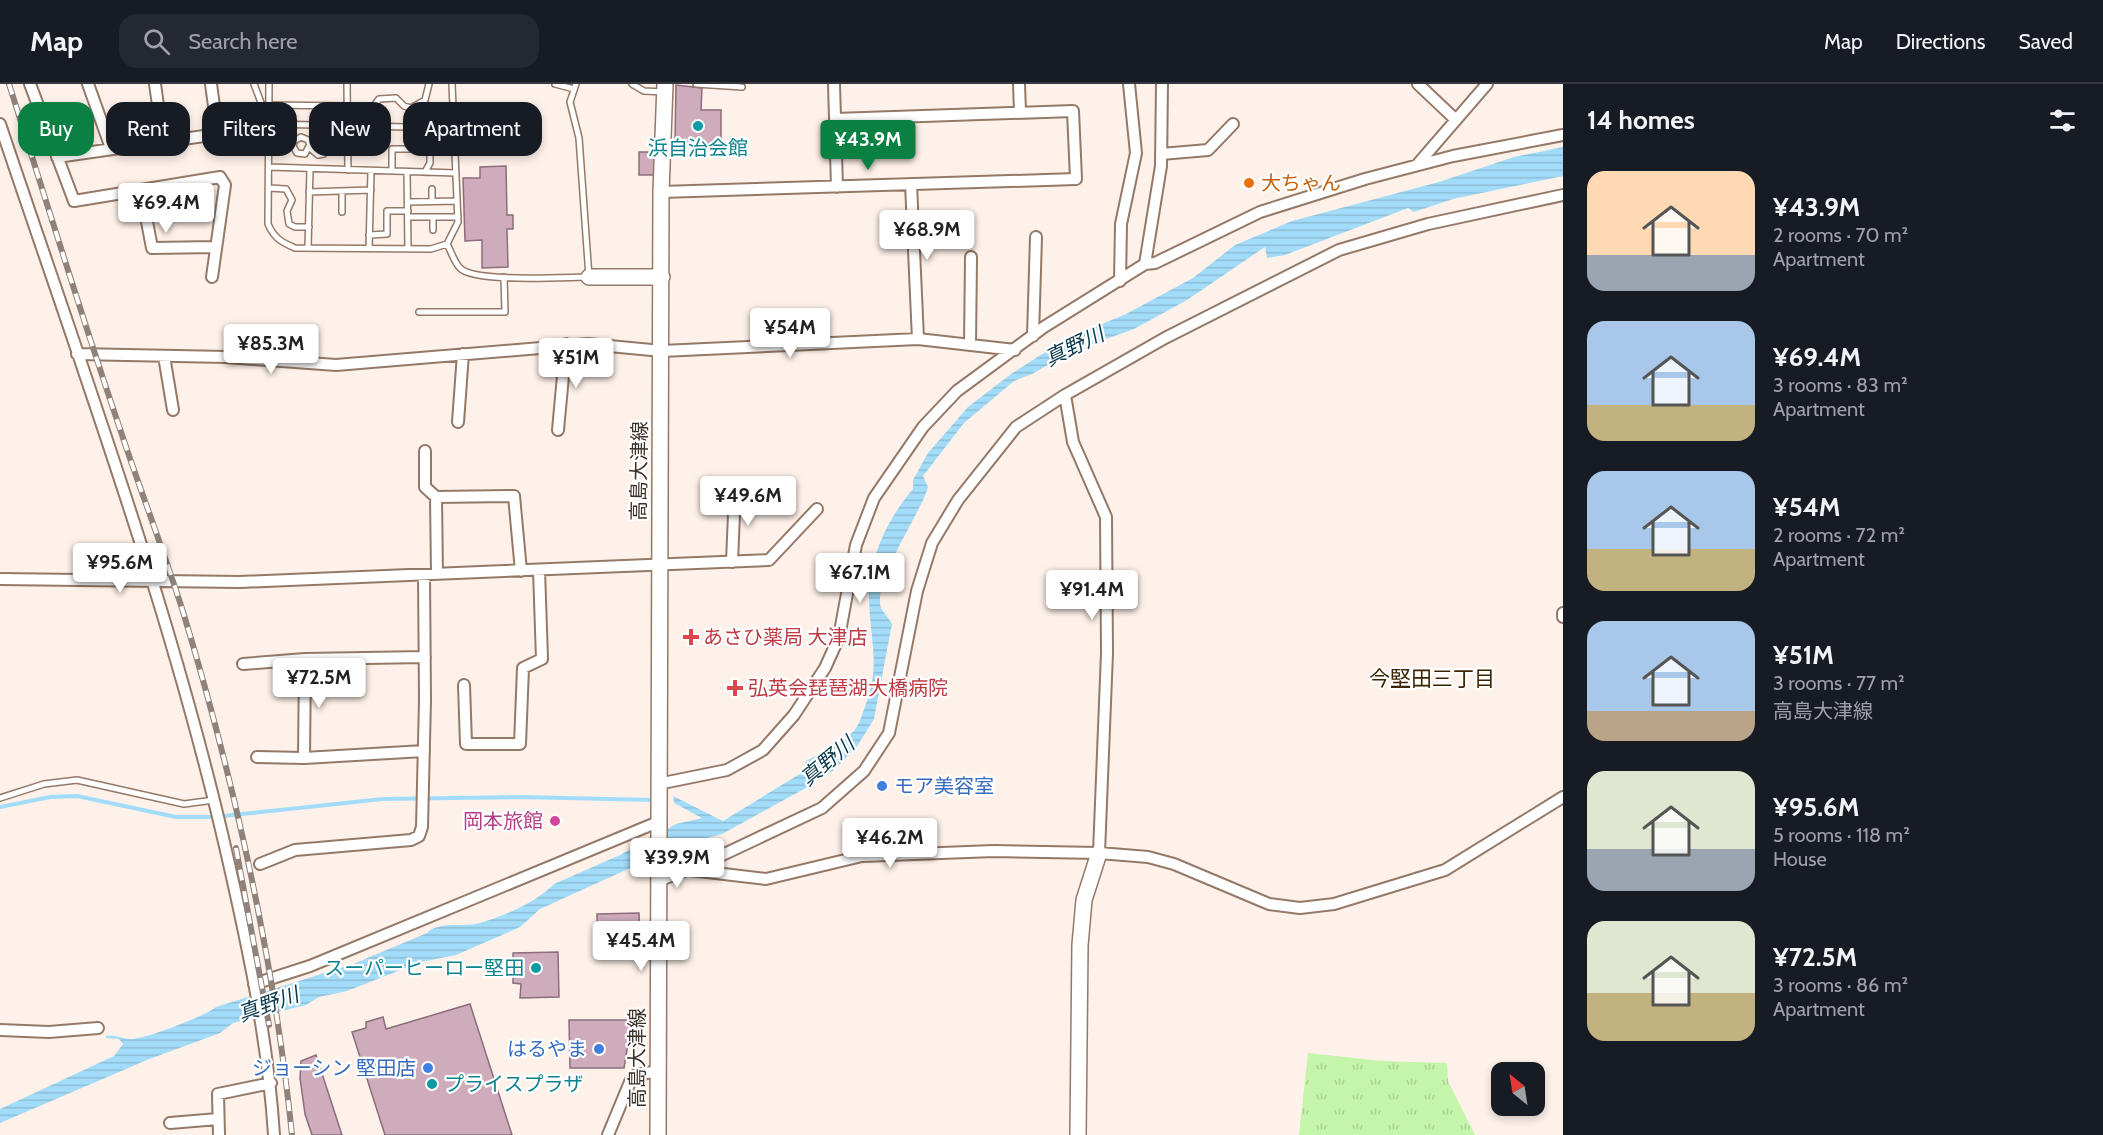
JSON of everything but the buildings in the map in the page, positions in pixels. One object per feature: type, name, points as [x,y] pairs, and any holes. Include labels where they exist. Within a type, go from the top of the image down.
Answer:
[{"type":"main road","name":"高島大津線","points":[[658,1135],[661,192],[665,88]]},
{"type":"main road","points":[[589,277],[662,277]]},
{"type":"main road","points":[[1078,1135],[1080,945],[1084,900],[1099,853]]},
{"type":"street","points":[[30,84],[74,201],[220,177],[225,185],[212,277]]},
{"type":"street","points":[[88,84],[106,134]]},
{"type":"street","points":[[155,84],[158,102]]},
{"type":"street","points":[[190,138],[204,136],[217,128],[211,84]]},
{"type":"street","points":[[834,84],[837,187]]},
{"type":"street","points":[[1019,84],[1020,112]]},
{"type":"street","points":[[1120,281],[1121,224],[1136,153],[1129,84]]},
{"type":"street","points":[[1146,264],[1161,154],[1162,84]]},
{"type":"street","points":[[1418,84],[1456,120]]},
{"type":"street","points":[[1417,165],[1487,84]]},
{"type":"street","points":[[661,192],[1076,179],[1073,111],[835,119]]},
{"type":"street","points":[[0,124],[154,581],[190,702],[214,800],[264,1034],[271,1083],[274,1135]]},
{"type":"street","points":[[1161,154],[1208,150],[1233,124]]},
{"type":"street","points":[[658,784],[727,770],[763,750],[794,716],[825,668],[839,637],[856,545],[874,498],[923,427],[957,391],[1033,336],[1146,264],[1155,263],[1260,212],[1417,165],[1563,135]]},
{"type":"street","points":[[57,157],[106,149]]},
{"type":"street","points":[[911,184],[918,339]]},
{"type":"street","points":[[141,190],[152,248],[216,247]]},
{"type":"street","points":[[658,877],[687,870],[822,807],[864,771],[889,733],[917,591],[932,543],[958,500],[1016,428],[1065,395],[1195,322],[1339,250],[1428,224],[1563,195]]},
{"type":"street","points":[[1033,336],[1036,237]]},
{"type":"street","points":[[970,345],[971,257]]},
{"type":"street","points":[[77,354],[226,357],[336,365],[566,344],[662,351],[918,339],[1015,350]]},
{"type":"street","points":[[558,430],[566,344]]},
{"type":"street","points":[[458,422],[463,354]]},
{"type":"street","points":[[164,356],[173,410]]},
{"type":"street","points":[[1065,395],[1073,442],[1106,517],[1107,653],[1099,853]]},
{"type":"street","points":[[425,451],[425,487],[436,497],[514,496],[521,571]]},
{"type":"street","points":[[732,562],[735,490]]},
{"type":"street","points":[[436,497],[437,574]]},
{"type":"street","points":[[0,579],[240,582],[769,560],[817,509]]},
{"type":"street","points":[[464,685],[466,744],[520,744],[523,668],[542,659],[539,570]]},
{"type":"street","points":[[260,864],[295,850],[411,840],[419,836],[424,751],[424,574]]},
{"type":"street","points":[[243,664],[305,659],[425,657]]},
{"type":"street","points":[[304,758],[305,659]]},
{"type":"street","points":[[256,757],[304,758],[424,751]]},
{"type":"street","points":[[687,870],[766,879],[862,856],[994,851],[1099,853],[1148,857],[1174,864],[1269,904],[1300,908],[1334,904],[1444,870],[1563,797]]},
{"type":"street","points":[[254,987],[658,822]]},
{"type":"street","points":[[0,1030],[49,1032],[98,1028]]},
{"type":"street","points":[[608,1135],[630,1082],[636,1075],[658,1071]]},
{"type":"street","points":[[219,1135],[218,1094],[271,1083]]},
{"type":"street","points":[[170,1123],[218,1119]]},
{"type":"lane","points":[[254,84],[261,102]]},
{"type":"lane","points":[[269,84],[269,102]]},
{"type":"lane","points":[[347,84],[347,102]]},
{"type":"lane","points":[[377,102],[379,99],[396,98],[404,106],[411,108],[425,100],[429,84]]},
{"type":"lane","points":[[452,84],[453,102]]},
{"type":"lane","points":[[447,244],[460,269],[471,275],[589,277],[579,138],[570,102],[575,86],[555,84]]},
{"type":"lane","points":[[632,84],[644,91],[665,88]]},
{"type":"lane","points":[[696,84],[742,87]]},
{"type":"lane","points":[[297,139],[301,137],[309,143]]},
{"type":"lane","points":[[297,152],[302,154],[309,147]]},
{"type":"lane","points":[[392,171],[392,149],[403,149]]},
{"type":"lane","points":[[269,156],[268,224],[273,234],[281,242],[295,248],[431,249],[447,244],[456,229],[458,217],[455,156]]},
{"type":"lane","points":[[347,156],[348,170]]},
{"type":"lane","points":[[425,172],[430,163],[430,156]]},
{"type":"lane","points":[[269,167],[456,173]]},
{"type":"lane","points":[[308,248],[310,169]]},
{"type":"lane","points":[[369,249],[371,171]]},
{"type":"lane","points":[[407,171],[408,249]]},
{"type":"lane","points":[[269,188],[286,189],[292,200],[287,211],[289,224],[295,227],[309,227]]},
{"type":"lane","points":[[432,189],[432,201]]},
{"type":"lane","points":[[309,192],[371,190]]},
{"type":"lane","points":[[342,191],[342,212]]},
{"type":"lane","points":[[408,202],[457,201]]},
{"type":"lane","points":[[369,235],[387,234],[387,211],[433,217],[458,217]]},
{"type":"lane","points":[[433,217],[433,230]]},
{"type":"lane","points":[[419,312],[505,312],[504,277]]},
{"type":"lane","points":[[0,798],[44,784],[77,780],[184,804],[214,800]]},
{"type":"green space","points":[[1308,1053],[1382,1061],[1447,1063],[1448,1081],[1475,1135],[1299,1135]]},
{"type":"water","name":"真野川","points":[[1563,147],[1563,176],[1453,199],[1414,212],[1408,208],[1285,255],[1267,258],[1265,247],[1187,300],[1134,329],[1072,351],[1034,373],[1014,381],[964,423],[923,476],[928,487],[883,582],[880,596],[881,608],[892,624],[874,719],[856,748],[834,770],[804,789],[722,834],[681,845],[540,909],[520,927],[456,955],[421,962],[347,991],[319,997],[306,1005],[233,1023],[220,1033],[147,1060],[0,1123],[0,1109],[114,1056],[123,1044],[119,1039],[106,1038],[106,1036],[136,1039],[147,1036],[188,1021],[216,1007],[353,964],[432,929],[445,925],[480,923],[499,916],[520,908],[554,884],[620,855],[676,824],[702,818],[674,803],[673,796],[723,821],[803,772],[806,761],[853,732],[859,722],[869,696],[874,668],[869,598],[876,554],[895,513],[913,489],[913,480],[928,453],[968,407],[1011,374],[1066,339],[1126,314],[1193,278],[1235,245],[1292,221],[1439,182],[1514,157]]},
{"type":"waterway","points":[[0,807],[50,797],[77,796],[176,817],[214,817],[383,799],[519,797],[655,800]]},
{"type":"railway","points":[[9,84],[76,296],[184,615],[203,679],[236,807],[263,938],[275,1003],[292,1135]]},
{"type":"railway","points":[[236,848],[269,1025]]},
{"type":"place","name":"浜自治会館","points":[[698,126]]},
{"type":"place","name":"大ちゃん","points":[[1249,183]]},
{"type":"place","name":"あさひ薬局 大津店","points":[[691,637]]},
{"type":"place","name":"弘英会琵琶湖大橋病院","points":[[735,688]]},
{"type":"place","name":"モア美容室","points":[[882,786]]},
{"type":"place","name":"岡本旅館","points":[[555,821]]},
{"type":"place","name":"スーパーヒーロー堅田","points":[[536,968]]},
{"type":"place","name":"はるやま","points":[[599,1049]]},
{"type":"place","name":"ジョーシン 堅田店","points":[[428,1068]]},
{"type":"place","name":"プライスプラザ","points":[[432,1084]]},
{"type":"district","name":"今堅田三丁目","points":[[1432,678]]}]
